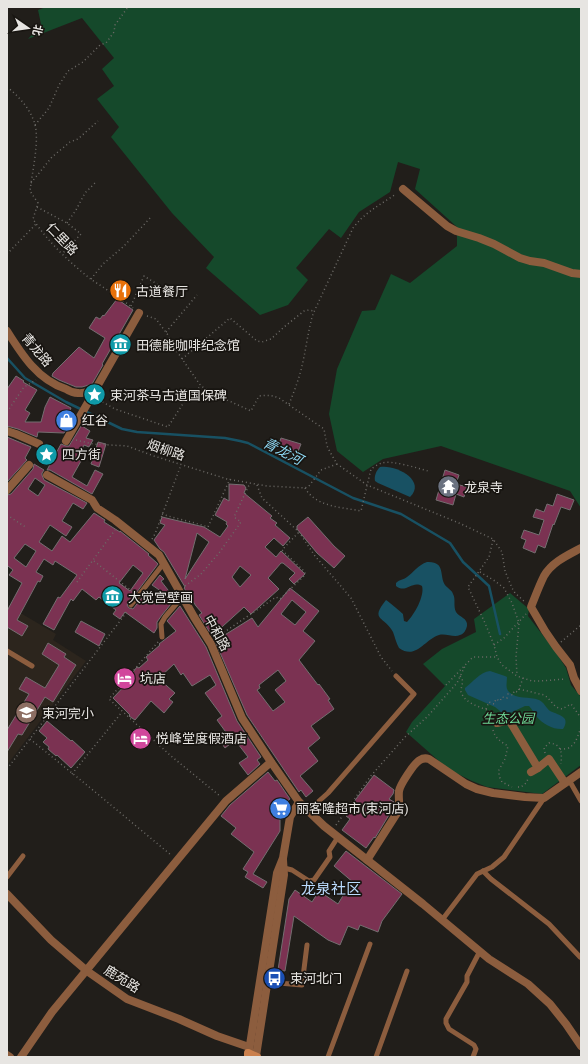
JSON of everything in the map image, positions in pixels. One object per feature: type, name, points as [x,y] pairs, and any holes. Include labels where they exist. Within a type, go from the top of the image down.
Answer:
[{"type":"street","points":[[403,189],[456,231],[494,244],[520,258],[544,263],[572,273],[581,274]]},
{"type":"street","points":[[68,439],[139,313]]},
{"type":"street","name":"青龙路","points":[[7,331],[26,361],[40,375],[64,389],[78,393],[95,393]]},
{"type":"street","points":[[7,431],[39,444]]},
{"type":"street","points":[[7,490],[29,465]]},
{"type":"street","name":"中和路","points":[[47,475],[92,500],[97,508],[160,555],[181,594],[210,642],[242,718],[298,802],[338,837],[480,952],[528,984],[550,1004],[581,1046]]},
{"type":"street","points":[[581,548],[567,556],[551,568],[545,575],[531,608],[545,631],[570,665],[574,678],[581,691]]},
{"type":"street","points":[[497,723],[509,720],[534,770],[549,759],[567,782]]},
{"type":"street","points":[[367,860],[397,813],[400,805],[399,794],[401,786],[416,763],[421,760],[426,758],[429,759],[466,784],[477,789],[509,795],[544,798],[581,772]]},
{"type":"street","points":[[21,1057],[52,1012],[226,801],[271,762]]},
{"type":"street","points":[[253,1055],[277,873],[283,858],[290,817],[298,802]]},
{"type":"street","points":[[253,1055],[267,982],[284,876],[283,858]]},
{"type":"street","name":"鹿苑路","points":[[7,894],[51,940],[87,971],[127,999],[179,1019],[217,1036],[253,1055]]},
{"type":"street","points":[[7,1054],[10,1057]]},
{"type":"lane","points":[[131,605],[164,563]]},
{"type":"lane","points":[[162,638],[162,624],[181,594]]},
{"type":"lane","points":[[7,651],[32,666]]},
{"type":"lane","points":[[308,811],[328,793],[414,694],[396,676]]},
{"type":"lane","points":[[567,782],[581,801]]},
{"type":"lane","points":[[442,920],[478,874],[492,867],[504,857],[544,798]]},
{"type":"lane","points":[[284,868],[292,870],[309,881],[314,880],[330,857],[328,851],[338,837]]},
{"type":"lane","points":[[7,877],[23,856]]},
{"type":"lane","points":[[483,871],[491,879],[549,924],[580,957]]},
{"type":"lane","points":[[267,982],[302,985],[307,944]]},
{"type":"lane","points":[[328,1057],[370,944]]},
{"type":"lane","points":[[473,1057],[476,1049],[474,1045],[449,1029],[446,1019],[467,982],[467,976],[480,952]]},
{"type":"lane","points":[[376,1057],[407,971]]},
{"type":"path","points":[[35,125],[49,108],[59,85],[68,71],[83,62],[100,45],[106,43],[128,7]]},
{"type":"path","name":"仁里路","points":[[7,88],[26,106],[35,125],[35,150],[30,191],[38,203],[33,219],[36,224],[62,254],[91,279],[139,313],[156,319],[201,386]]},
{"type":"path","points":[[31,183],[52,157],[70,142],[78,139],[98,121]]},
{"type":"path","points":[[67,223],[76,210],[85,192],[96,182]]},
{"type":"path","points":[[289,405],[297,385],[314,311],[353,228],[366,214],[403,189]]},
{"type":"path","points":[[37,207],[67,223],[81,234],[62,254]]},
{"type":"path","points":[[91,279],[103,264],[124,246],[152,216]]},
{"type":"path","points":[[7,254],[36,224]]},
{"type":"path","points":[[131,306],[144,276],[165,289]]},
{"type":"path","points":[[166,332],[197,295]]},
{"type":"path","points":[[182,359],[230,318],[257,340],[262,342],[271,340],[304,311],[314,311]]},
{"type":"path","points":[[7,412],[24,387],[35,380]]},
{"type":"path","points":[[95,393],[100,401],[115,409],[168,427],[184,402],[201,386],[214,394],[251,411],[259,396],[276,396],[324,429],[327,446],[337,464],[366,486],[459,523],[493,539],[502,552],[505,571],[515,593],[531,608],[519,623],[504,638],[494,645]]},
{"type":"path","name":"烟柳路","points":[[68,439],[92,444],[127,446],[181,465],[257,485],[305,488]]},
{"type":"path","points":[[337,464],[321,470],[309,486],[305,488],[307,492],[322,504],[361,511],[371,469],[381,463],[389,462],[428,471]]},
{"type":"path","points":[[148,546],[181,465]]},
{"type":"path","points":[[162,514],[178,520],[190,521],[208,526],[230,479]]},
{"type":"path","points":[[181,594],[219,553],[240,522],[234,517],[250,483]]},
{"type":"path","points":[[257,485],[262,498],[299,532],[315,556],[352,598],[381,658],[396,676]]},
{"type":"path","points":[[7,515],[27,528]]},
{"type":"path","points":[[77,582],[120,524]]},
{"type":"path","points":[[210,642],[276,597],[280,599],[305,575],[305,572],[282,550],[299,532]]},
{"type":"path","points":[[493,539],[489,557],[480,572],[468,587],[485,623],[497,657],[502,665],[522,678],[540,681],[574,678]]},
{"type":"path","points":[[93,560],[138,595]]},
{"type":"path","points":[[480,572],[504,588],[512,603],[519,623],[516,657],[517,676]]},
{"type":"path","points":[[7,769],[131,605]]},
{"type":"path","points":[[556,647],[581,625]]},
{"type":"path","points":[[162,638],[109,699],[171,756],[226,801]]},
{"type":"path","points":[[446,686],[473,657],[497,657]]},
{"type":"path","points":[[331,831],[370,777],[405,737],[428,716],[457,683],[465,666]]},
{"type":"path","points":[[460,676],[463,679],[460,692],[463,697],[470,703],[495,714],[497,723],[494,726],[493,732],[502,743],[508,746],[505,759],[499,770],[499,776],[502,782],[514,787],[521,787],[526,783],[534,770]]},
{"type":"path","points":[[486,709],[489,702],[494,704],[496,699],[500,701],[502,696],[506,698],[508,694],[513,695],[514,691],[518,692],[522,678]]},
{"type":"path","points":[[519,689],[544,695],[556,707],[562,709],[571,704],[581,718]]},
{"type":"path","points":[[72,774],[122,712]]},
{"type":"path","points":[[560,749],[571,747],[574,744],[581,727]]},
{"type":"path","points":[[30,739],[177,860]]},
{"type":"shaded area","name":"束河完小","points":[[7,605],[56,634],[53,640],[86,661],[7,765]]},
{"type":"green space","points":[[46,7],[581,7],[581,508],[570,491],[441,446],[383,459],[363,472],[337,451],[329,414],[337,369],[362,311],[375,310],[391,274],[410,283],[457,246],[457,227],[415,189],[420,169],[398,162],[390,192],[359,212],[341,238],[329,229],[296,268],[308,280],[288,305],[260,315],[206,268],[214,257],[172,213],[111,137],[119,127],[97,99],[114,86],[102,69],[114,58],[82,18],[28,39],[41,24],[38,10]]},
{"type":"green space","name":"生态公园","points":[[510,593],[529,609],[528,616],[555,651],[566,668],[571,685],[581,697],[581,765],[542,794],[487,787],[472,781],[448,769],[406,732],[412,722],[445,686],[423,664],[442,649],[476,632],[474,619]]},
{"type":"water","points":[[380,467],[393,468],[401,471],[412,479],[415,485],[414,491],[410,497],[375,481],[377,470]]},
{"type":"water","points":[[427,562],[433,562],[439,566],[445,585],[452,591],[454,596],[456,612],[465,619],[467,626],[465,632],[458,636],[439,635],[420,648],[410,652],[405,651],[399,648],[393,632],[390,627],[380,618],[379,612],[386,600],[403,614],[404,621],[407,622],[416,610],[422,595],[422,586],[415,585],[403,589],[396,586],[396,583],[407,577]]},
{"type":"water","points":[[490,671],[507,677],[507,689],[512,694],[519,697],[539,700],[550,711],[563,717],[566,722],[563,729],[556,729],[542,722],[529,706],[525,706],[504,716],[495,707],[468,695],[465,688],[480,675]]},
{"type":"building","points":[[117,299],[133,310],[92,384],[76,387],[52,376],[53,373],[79,347],[94,358],[105,338],[89,328],[96,317],[100,319],[103,315],[104,316]]},
{"type":"building","points":[[16,376],[37,390],[25,410],[30,413],[25,422],[41,422],[45,407],[50,397],[71,408],[68,415],[73,418],[64,433],[38,432],[37,437],[7,426],[7,389]]},
{"type":"building","points":[[83,423],[84,424],[82,426],[90,431],[86,438],[93,440],[89,447],[84,445],[77,459],[81,461],[72,477],[87,486],[95,470],[103,474],[92,494],[50,470],[47,470],[61,444],[69,446]]},
{"type":"building","points":[[7,437],[31,447],[25,458],[27,460],[7,482]]},
{"type":"building","points":[[281,438],[301,444],[297,454],[278,447]]},
{"type":"building","points":[[98,442],[106,444],[99,467],[91,464]]},
{"type":"building","points":[[34,464],[44,470],[42,475],[44,480],[87,503],[83,509],[73,503],[62,521],[72,527],[66,536],[50,525],[39,542],[52,551],[62,536],[70,542],[94,513],[105,520],[104,522],[120,531],[149,554],[148,555],[158,564],[127,605],[129,608],[133,609],[144,595],[157,605],[165,594],[152,585],[160,575],[164,579],[161,581],[175,599],[157,622],[157,628],[154,633],[125,612],[120,619],[113,614],[116,610],[99,597],[96,600],[82,589],[73,601],[71,599],[54,630],[43,624],[58,597],[60,598],[77,575],[55,561],[53,565],[44,559],[36,572],[43,576],[40,582],[38,581],[17,620],[28,626],[22,636],[7,627],[7,611],[22,583],[9,575],[13,570],[8,566],[7,568],[7,495],[11,494],[33,469]],"holes":[[[35,478],[45,485],[38,496],[28,489]],[[25,544],[36,551],[26,567],[14,558]],[[133,565],[143,573],[130,591],[119,583]]]},
{"type":"building","points":[[445,470],[459,475],[456,484],[467,487],[464,497],[456,494],[453,505],[436,500]]},
{"type":"building","points":[[229,484],[244,485],[246,488],[244,493],[272,516],[270,518],[277,523],[275,525],[290,538],[283,546],[274,538],[265,547],[276,557],[281,551],[305,574],[294,584],[289,579],[295,573],[281,563],[268,578],[279,589],[251,614],[244,607],[212,636],[199,615],[202,613],[184,588],[185,587],[164,552],[154,540],[165,525],[160,523],[162,517],[204,527],[220,537],[228,526],[226,524],[227,522],[215,515],[224,498],[229,501]],"holes":[[[197,533],[209,542],[185,579]],[[240,566],[251,575],[240,587],[232,577]]]},
{"type":"building","points":[[557,494],[574,500],[570,510],[561,507],[554,525],[553,524],[545,548],[538,545],[535,553],[523,548],[526,540],[521,538],[524,530],[539,535],[544,520],[533,517],[536,509],[544,512],[547,504],[553,506]]},
{"type":"building","points":[[308,517],[345,556],[334,568],[317,553],[297,529],[297,526]]},
{"type":"building","points":[[290,588],[319,611],[303,631],[315,641],[299,660],[330,699],[328,700],[334,709],[311,726],[320,738],[308,748],[318,761],[300,776],[313,791],[306,797],[301,790],[299,792],[247,715],[215,641],[252,618],[258,627]],"holes":[[[292,600],[306,612],[295,625],[281,614]],[[278,670],[286,681],[275,690],[285,702],[273,711],[257,690],[260,688],[259,685]]]},
{"type":"building","points":[[180,606],[206,647],[237,721],[261,757],[257,760],[260,764],[248,775],[239,763],[248,757],[235,740],[225,748],[220,741],[228,735],[217,720],[222,716],[205,693],[216,685],[210,675],[192,686],[183,673],[181,675],[174,664],[159,679],[175,693],[169,699],[173,702],[164,713],[151,701],[135,720],[129,716],[130,715],[113,698],[131,679],[129,677],[137,667],[139,668],[148,660],[146,657],[160,645],[159,644],[176,631],[167,621]]},
{"type":"building","points":[[81,621],[105,634],[99,646],[75,632]]},
{"type":"building","points":[[48,643],[66,654],[64,657],[76,665],[53,702],[45,697],[22,735],[18,734],[7,752],[7,730],[29,694],[19,689],[26,677],[45,688],[59,665],[42,654]]},
{"type":"building","points":[[47,721],[85,752],[71,768],[48,749],[49,747],[43,742],[47,738],[39,731]]},
{"type":"building","points":[[268,772],[275,781],[277,780],[290,799],[285,803],[281,819],[280,818],[280,831],[253,874],[267,882],[263,888],[245,877],[248,872],[243,869],[254,852],[231,834],[236,828],[221,816],[230,805]]},
{"type":"building","points":[[374,775],[394,790],[389,799],[394,802],[392,810],[375,838],[374,837],[366,848],[342,830],[350,819],[346,816],[352,809],[350,807]]},
{"type":"building","points":[[346,851],[402,894],[382,921],[378,932],[360,925],[358,930],[348,926],[340,945],[328,940],[294,916],[285,971],[278,970],[289,899],[295,890],[312,902],[319,891],[338,904],[344,894],[346,895],[354,883],[334,866]]},
{"type":"waterway","name":"青龙河","points":[[7,358],[25,378],[66,402],[122,429],[137,432],[225,438],[248,443],[353,498],[401,514],[450,543],[463,562],[489,586],[500,634]]},
{"type":"place","name":"古道餐厅","points":[[121,291]]},
{"type":"place","name":"田德能咖啡纪念馆","points":[[121,345]]},
{"type":"place","name":"束河茶马古道国保碑","points":[[94,395]]},
{"type":"place","name":"红谷","points":[[67,420]]},
{"type":"place","name":"四方街","points":[[46,454]]},
{"type":"place","name":"龙泉寺","points":[[448,487]]},
{"type":"place","name":"大觉宫壁画","points":[[112,597]]},
{"type":"place","name":"坑店","points":[[124,678]]},
{"type":"place","name":"束河完小","points":[[27,713]]},
{"type":"place","name":"悦峰堂度假酒店","points":[[141,738]]},
{"type":"place","name":"丽客隆超市(束河店)","points":[[281,808]]},
{"type":"place","name":"束河北门","points":[[274,978]]},
{"type":"district","name":"龙泉社区","points":[[331,889]]}]
